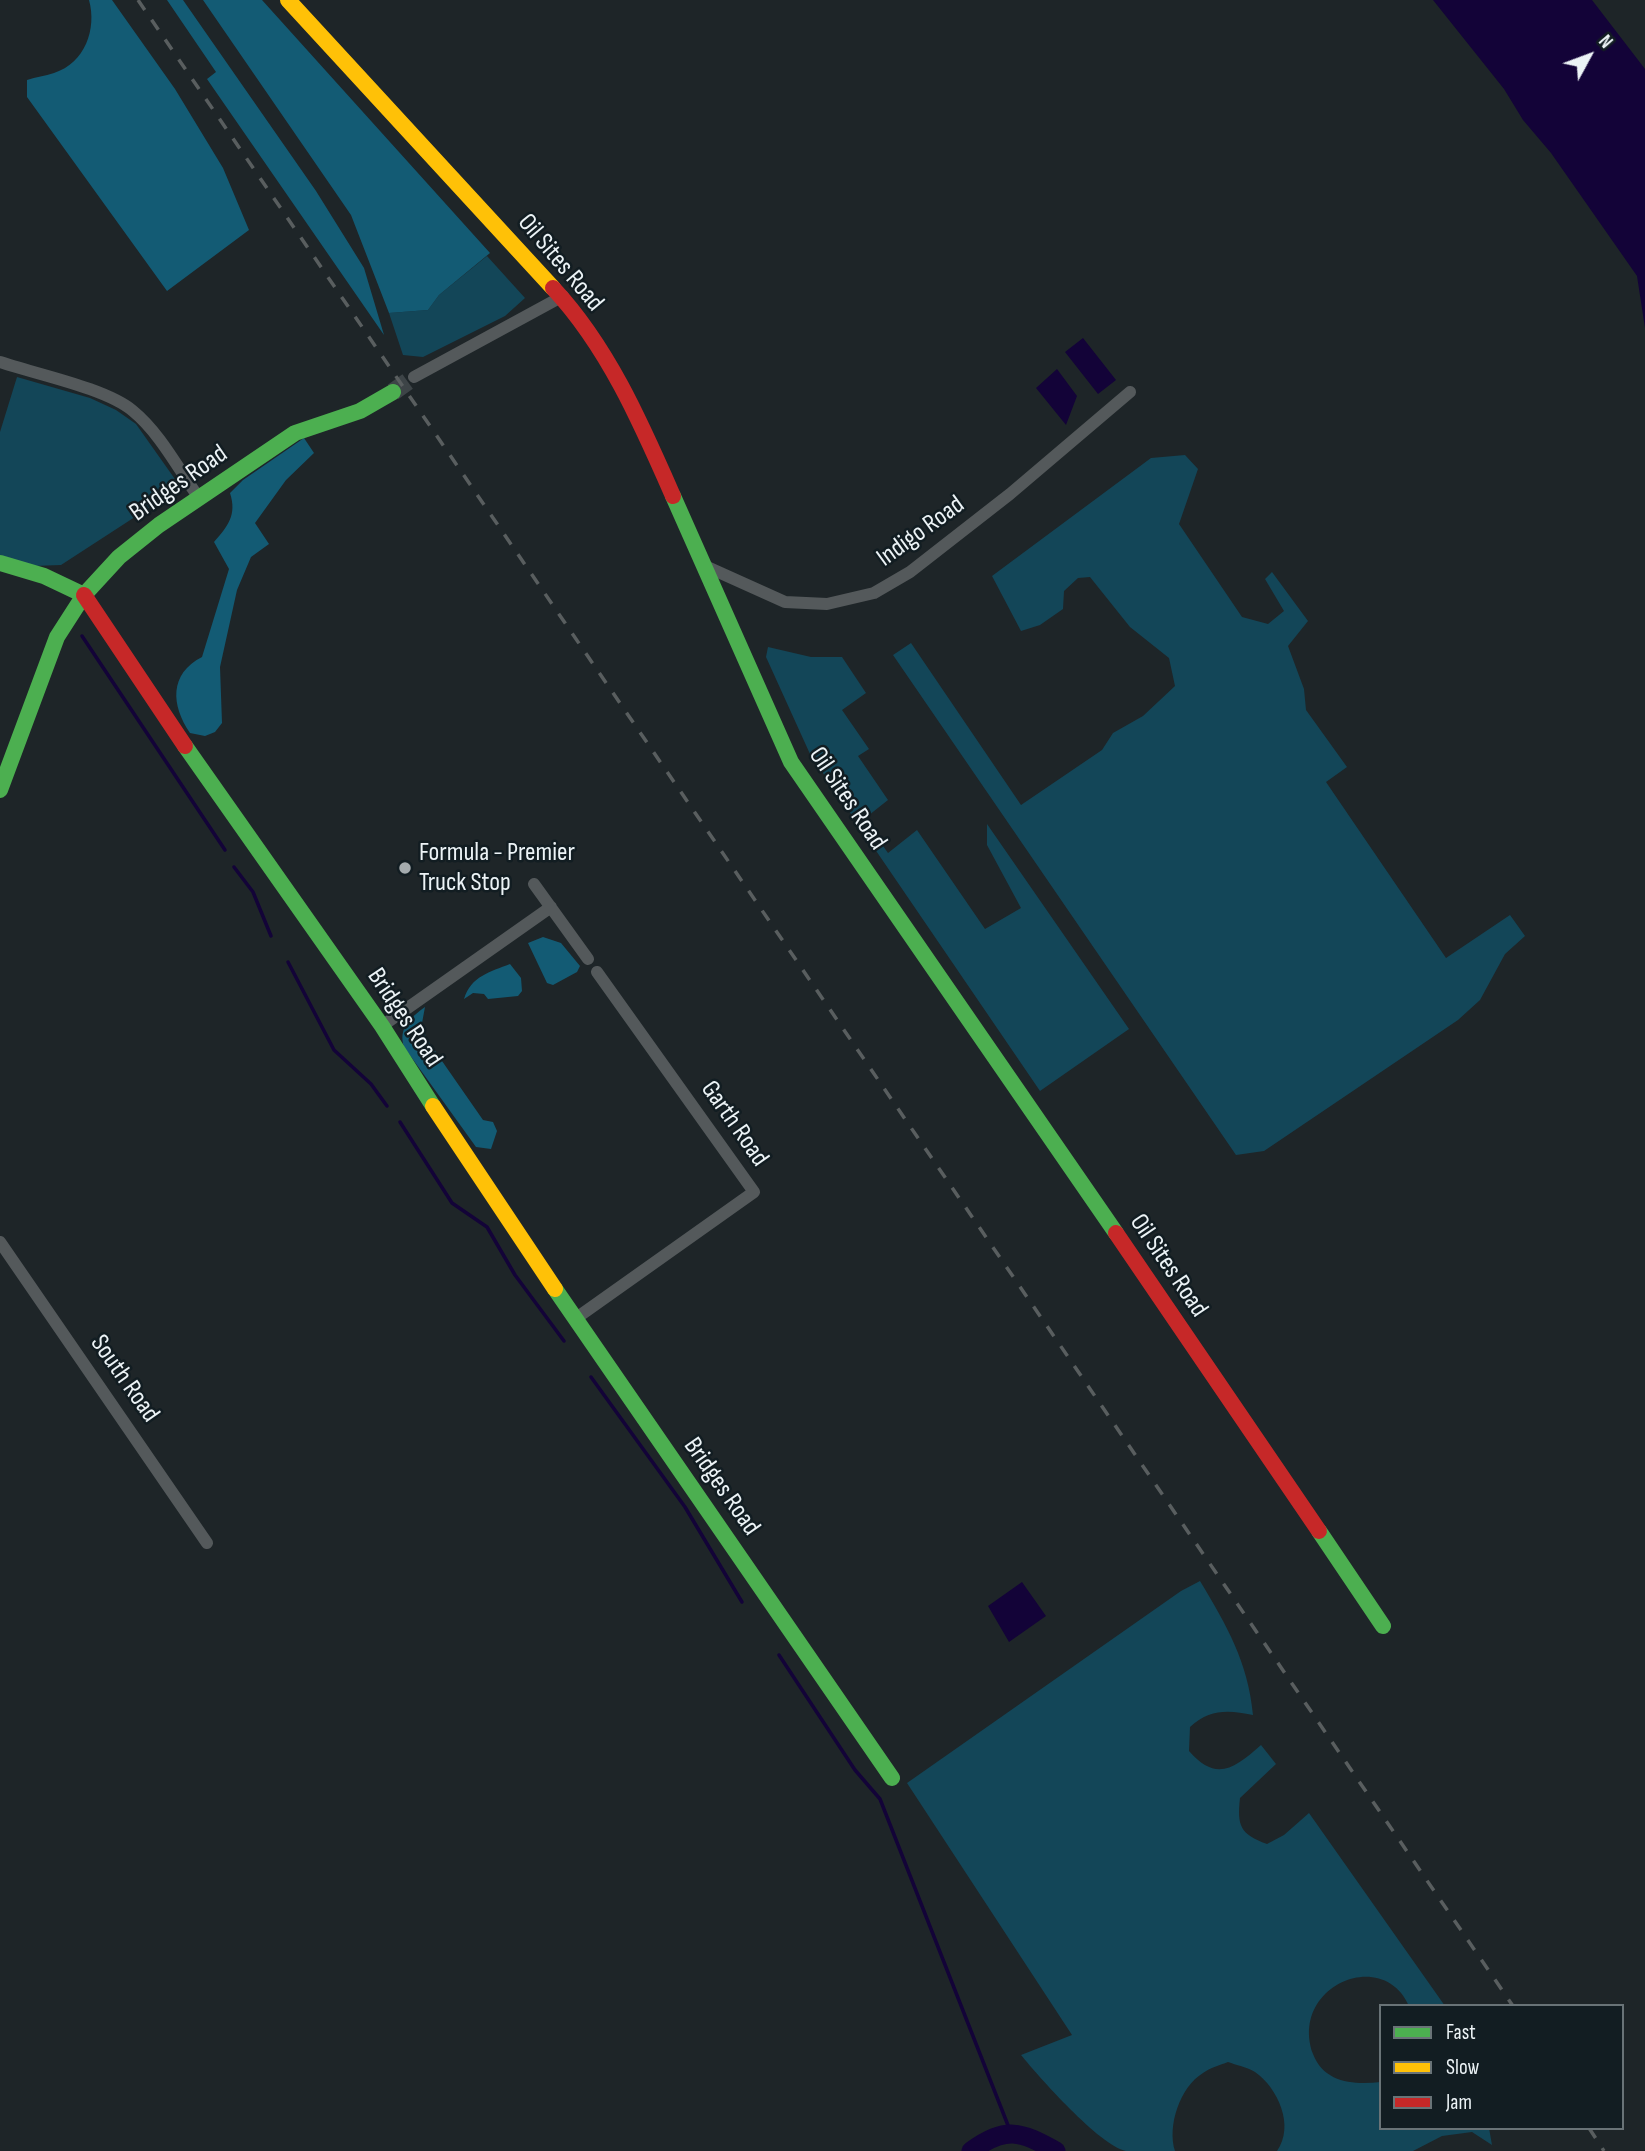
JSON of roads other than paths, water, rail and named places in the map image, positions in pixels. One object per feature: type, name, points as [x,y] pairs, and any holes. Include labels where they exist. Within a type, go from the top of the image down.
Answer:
[{"type":"street","name":"Oil Sites Road","points":[[288,0],[380,103],[563,296],[632,402],[791,762],[1143,1272],[1382,1626]]},
{"type":"street","points":[[414,377],[563,296]]},
{"type":"street","points":[[0,362],[107,397],[133,410],[155,435],[199,498]]},
{"type":"street","name":"Bridges Road","points":[[393,392],[360,411],[295,433],[199,498],[119,557],[84,595],[195,760],[382,1026],[476,1173],[575,1319],[892,1778]]},
{"type":"street","name":"Indigo Road","points":[[705,566],[785,602],[827,604],[874,593],[910,572],[1010,494],[1130,392]]},
{"type":"street","points":[[0,563],[44,576],[84,595],[57,636],[38,681],[0,790]]},
{"type":"street","points":[[534,884],[588,959]]},
{"type":"street","points":[[382,1026],[551,907]]},
{"type":"street","name":"Garth Road","points":[[575,1319],[754,1192],[597,972]]},
{"type":"street","name":"South Road","points":[[0,1242],[207,1543]]},
{"type":"waterway","points":[[82,636],[225,850]]},
{"type":"waterway","points":[[234,867],[253,892],[271,936]]},
{"type":"waterway","points":[[288,962],[334,1050],[371,1084],[387,1106]]},
{"type":"waterway","points":[[400,1122],[452,1203],[487,1227],[515,1275],[564,1341]]},
{"type":"waterway","points":[[591,1377],[685,1507],[742,1602]]},
{"type":"waterway","points":[[779,1655],[855,1770],[880,1799],[1011,2133]]},
{"type":"waterway","points":[[971,2151],[994,2138],[1013,2134],[1032,2139],[1056,2151]]},
{"type":"tunnel","points":[[393,392],[414,377]]},
{"type":"railway","points":[[138,0],[1512,2004]]},
{"type":"railway","points":[[1590,2130],[1604,2151]]},
{"type":"place","name":"Formula - Premier Truck Stop","points":[[405,868]]}]
